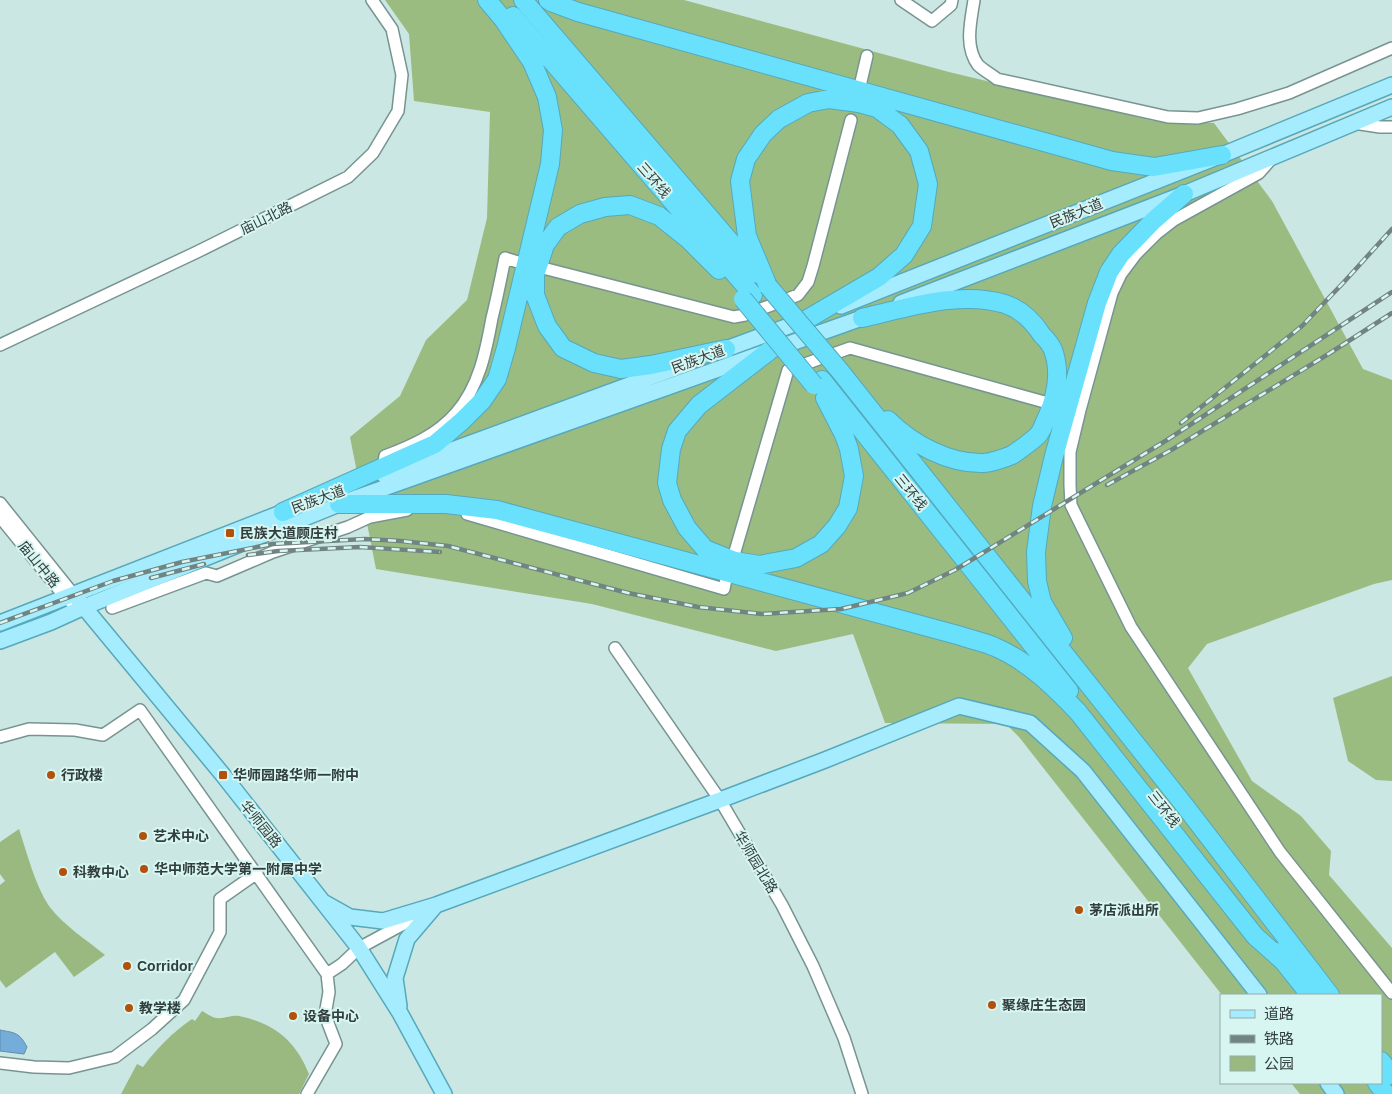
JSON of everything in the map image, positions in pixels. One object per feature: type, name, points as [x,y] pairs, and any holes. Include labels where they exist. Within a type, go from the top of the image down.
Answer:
[{"type":"highway","points":[[487,0],[719,270]]},
{"type":"highway","name":"三环线","points":[[500,0],[748,297],[1172,820],[1309,994]]},
{"type":"highway","name":"三环线","points":[[523,0],[840,371],[1185,806],[1329,994]]},
{"type":"highway","points":[[548,0],[578,12],[1112,162],[1154,167],[1222,155]]},
{"type":"highway","points":[[283,512],[435,444],[469,415],[482,401],[497,379],[550,164],[553,130],[547,97],[532,62],[503,19]]},
{"type":"highway","points":[[768,286],[747,236],[740,182],[746,159],[763,134],[779,119],[808,103],[829,99],[859,103],[877,108],[900,125],[919,151],[928,184],[922,226],[904,255],[879,277],[804,321]]},
{"type":"highway","points":[[1184,194],[1153,220],[1121,254],[1109,272],[1083,350],[1042,506],[1036,552],[1036,581],[1042,602],[1058,630],[1185,806]]},
{"type":"highway","points":[[726,349],[651,365],[621,368],[594,363],[563,348],[547,326],[536,295],[535,275],[542,252],[558,227],[580,214],[605,206],[630,205],[659,216],[688,239],[748,297]]},
{"type":"highway","points":[[840,371],[898,430],[936,454],[958,461],[984,464],[1013,454],[1039,434],[1052,408],[1058,376],[1053,350],[1034,323],[1021,312],[1006,304],[976,299],[950,299],[862,318]]},
{"type":"highway","points":[[769,351],[699,405],[677,431],[671,449],[667,483],[672,500],[687,528],[705,549],[736,561],[760,565],[796,558],[820,544],[837,526],[848,508],[854,476],[849,449],[844,435],[820,387]]},
{"type":"highway","points":[[820,387],[1255,936],[1283,961]]},
{"type":"highway","points":[[339,504],[446,504],[498,510],[961,636],[995,647],[1029,666],[1055,688],[1078,712]]},
{"type":"highway","points":[[1382,1062],[1392,1076]]},
{"type":"highway","points":[[1378,1084],[1386,1094]]},
{"type":"main road","name":"民族大道","points":[[0,623],[283,512],[804,321],[1222,155],[1392,85]]},
{"type":"main road","name":"民族大道","points":[[0,641],[339,504],[862,318],[1184,194],[1392,107]]},
{"type":"main road","name":"华师园路","points":[[69,596],[82,608],[223,775],[359,948],[400,1013],[444,1094]]},
{"type":"main road","points":[[325,903],[350,917],[383,921],[436,906],[720,800],[959,706],[1030,723],[1083,771],[1258,994]]},
{"type":"main road","points":[[400,1013],[395,978],[407,939],[436,906]]},
{"type":"street","name":"庙山北路","points":[[0,345],[197,252],[348,177],[373,153],[398,111],[402,75],[392,29],[372,0]]},
{"type":"street","points":[[901,0],[932,21],[952,5],[952,0]]},
{"type":"street","points":[[974,0],[969,32],[971,50],[979,65],[997,79],[1168,117],[1198,118],[1237,109],[1289,93],[1392,48]]},
{"type":"street","points":[[860,86],[867,56]]},
{"type":"street","points":[[543,268],[734,317],[745,315],[798,295],[808,282],[813,266],[852,120]]},
{"type":"street","points":[[1354,123],[1392,127]]},
{"type":"street","points":[[1273,157],[1259,173],[1174,220],[1156,234],[1136,254],[1121,274],[1112,294],[1077,410],[1070,452],[1071,505],[1131,627],[1280,852],[1392,993]]},
{"type":"street","points":[[383,468],[385,456],[435,432],[456,413],[472,389],[485,356],[505,258],[521,263]]},
{"type":"street","points":[[734,555],[788,370],[850,348],[1048,403]]},
{"type":"street","name":"庙山中路","points":[[0,503],[69,596]]},
{"type":"street","points":[[112,608],[206,573],[217,576],[272,552],[348,527],[370,517],[410,509],[473,514],[724,589],[726,579]]},
{"type":"street","name":"庙山中路","points":[[0,517],[69,596]]},
{"type":"street","name":"华师园北路","points":[[615,648],[720,800],[782,904],[813,966],[844,1038],[862,1094]]},
{"type":"street","points":[[0,737],[29,729],[75,730],[104,735],[140,710],[327,974],[330,992],[325,1015],[336,1044],[308,1094]]},
{"type":"street","points":[[0,1063],[34,1068],[69,1068],[115,1057],[145,1035],[184,1000],[220,932],[220,899],[256,873]]},
{"type":"street","points":[[327,974],[342,964],[359,948],[436,906]]},
{"type":"green space","points":[[385,0],[684,0],[949,72],[1154,121],[1214,123],[1272,201],[1363,369],[1392,380],[1392,580],[1374,584],[1207,644],[1188,668],[1252,781],[1301,816],[1331,851],[1329,875],[1392,948],[1392,1094],[1300,1094],[1292,1084],[1382,1084],[1382,994],[1221,994],[1019,737],[1006,724],[885,723],[853,634],[776,651],[592,604],[376,569],[350,437],[400,396],[426,340],[467,300],[487,218],[490,112],[414,101],[409,34]]},
{"type":"green space","points":[[1392,676],[1392,781],[1376,780],[1348,761],[1333,698]]},
{"type":"green space","points":[[19,829],[35,879],[49,906],[69,926],[105,955],[74,977],[55,952],[6,988],[0,980],[0,885],[5,881],[0,874],[0,842]]},
{"type":"green space","points":[[202,1011],[216,1018],[239,1016],[252,1019],[263,1023],[282,1035],[298,1052],[309,1074],[299,1094],[121,1094],[137,1064],[143,1067],[165,1041],[192,1019],[195,1021]]},
{"type":"water","points":[[0,1030],[13,1033],[22,1038],[27,1047],[24,1054],[0,1051]]},
{"type":"railway","points":[[1181,423],[1302,326],[1392,229]]},
{"type":"railway","points":[[0,623],[113,581],[182,562],[272,544],[365,539],[448,546],[628,593],[698,607],[762,614],[841,609],[908,593],[955,570],[1167,440],[1392,292]]},
{"type":"railway","points":[[1107,485],[1173,449],[1392,313]]},
{"type":"railway","points":[[248,555],[278,551],[360,547],[440,552]]},
{"type":"railway","points":[[151,578],[204,564]]},
{"type":"place","name":"民族大道顾庄村","points":[[230,533]]},
{"type":"place","name":"行政楼","points":[[51,775]]},
{"type":"place","name":"华师园路华师一附中","points":[[223,775]]},
{"type":"place","name":"艺术中心","points":[[143,836]]},
{"type":"place","name":"华中师范大学第一附属中学","points":[[144,869]]},
{"type":"place","name":"科教中心","points":[[63,872]]},
{"type":"place","name":"茅店派出所","points":[[1079,910]]},
{"type":"place","name":"Corridor","points":[[127,966]]},
{"type":"place","name":"聚缘庄生态园","points":[[992,1005]]},
{"type":"place","name":"教学楼","points":[[129,1008]]},
{"type":"place","name":"设备中心","points":[[293,1016]]}]
